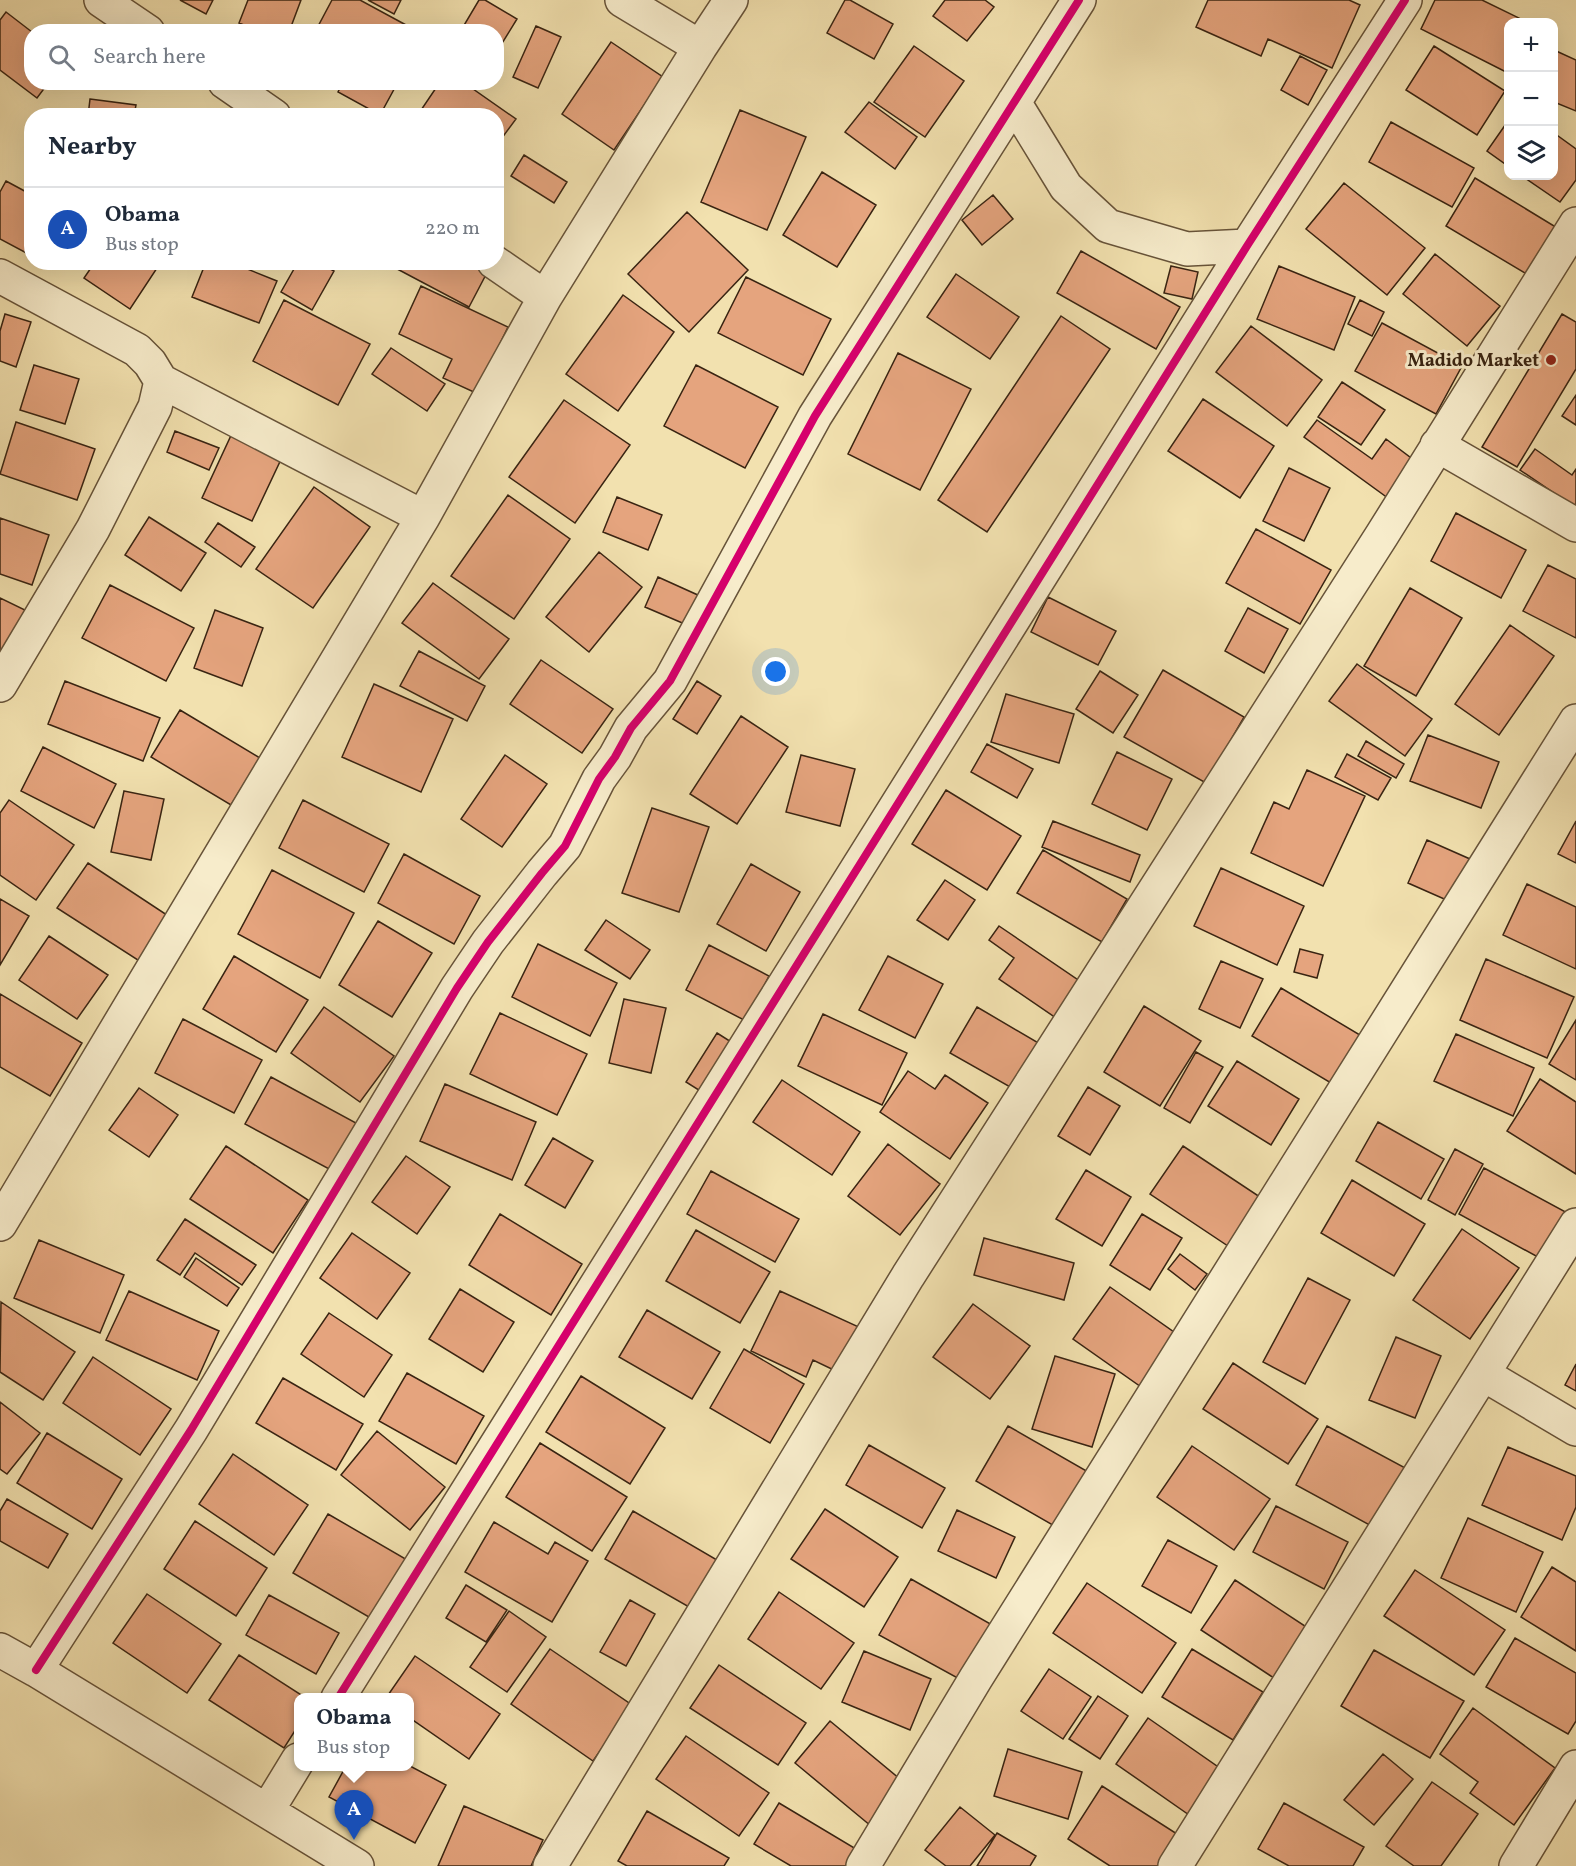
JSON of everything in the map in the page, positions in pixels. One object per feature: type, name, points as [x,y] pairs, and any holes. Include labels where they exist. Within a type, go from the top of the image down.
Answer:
[{"type":"street","points":[[101,0],[136,24]]},
{"type":"street","points":[[622,0],[700,47]]},
{"type":"street","points":[[0,1224],[423,517],[545,297],[731,0]]},
{"type":"street","points":[[36,1670],[191,1430],[458,988],[488,942],[565,846],[599,779],[631,729],[670,681],[815,416],[1079,0]]},
{"type":"street","points":[[341,1693],[1247,246],[1405,0]]},
{"type":"street","points":[[237,90],[262,108]]},
{"type":"street","points":[[1014,102],[1066,187],[1108,226],[1187,249],[1247,246]]},
{"type":"street","points":[[550,1866],[908,1276],[1363,565],[1576,224]]},
{"type":"street","points":[[504,269],[545,297]]},
{"type":"street","points":[[0,276],[137,350],[150,363],[160,381],[423,517]]},
{"type":"street","points":[[0,685],[93,529],[155,407],[160,381]]},
{"type":"street","points":[[1437,445],[1576,525]]},
{"type":"street","points":[[862,1866],[976,1678],[1576,721]]},
{"type":"street","points":[[1174,1866],[1576,1226]]},
{"type":"street","points":[[1483,1374],[1576,1429]]},
{"type":"street","points":[[0,1650],[357,1866]]},
{"type":"street","points":[[267,1810],[294,1766]]},
{"type":"street","points":[[1516,1866],[1576,1767]]},
{"type":"building","points":[[180,0],[213,0],[206,14]]},
{"type":"building","points":[[248,0],[301,0],[292,24],[239,23]]},
{"type":"building","points":[[332,0],[360,0],[404,24],[319,24]]},
{"type":"building","points":[[368,0],[401,0],[394,14]]},
{"type":"building","points":[[479,0],[485,0],[517,19],[504,40],[504,24],[465,24]]},
{"type":"building","points":[[845,0],[850,0],[893,24],[874,59],[827,33]]},
{"type":"building","points":[[945,0],[985,0],[994,7],[967,41],[933,16]]},
{"type":"building","points":[[1208,0],[1349,0],[1360,5],[1332,68],[1268,39],[1261,56],[1196,27]]},
{"type":"building","points":[[1435,0],[1482,0],[1519,18],[1504,18],[1504,71],[1421,29]]},
{"type":"building","points":[[6,12],[24,26],[24,88],[0,70],[0,20]]},
{"type":"building","points":[[536,26],[561,37],[538,88],[513,77]]},
{"type":"building","points":[[611,42],[663,77],[614,150],[562,114]]},
{"type":"building","points":[[914,46],[964,81],[925,137],[874,102]]},
{"type":"building","points":[[1434,46],[1504,90],[1504,93],[1477,135],[1406,90]]},
{"type":"building","points":[[1558,52],[1576,60],[1576,111],[1558,104]]},
{"type":"building","points":[[1300,56],[1327,70],[1308,105],[1281,90]]},
{"type":"building","points":[[26,90],[43,90],[37,98]]},
{"type":"building","points":[[339,90],[394,90],[384,108],[367,108],[338,92]]},
{"type":"building","points":[[435,90],[474,90],[500,108],[422,108]]},
{"type":"building","points":[[90,99],[136,105],[135,108],[89,108]]},
{"type":"building","points":[[869,102],[917,137],[895,169],[845,132]]},
{"type":"building","points":[[740,110],[806,137],[767,230],[701,202]]},
{"type":"building","points":[[504,111],[516,119],[504,135]]},
{"type":"building","points":[[1391,122],[1474,168],[1452,207],[1369,162]]},
{"type":"building","points":[[1504,127],[1504,163],[1487,151]]},
{"type":"building","points":[[1558,136],[1576,149],[1576,180],[1560,202],[1528,180],[1558,180]]},
{"type":"building","points":[[524,155],[567,182],[554,203],[511,176]]},
{"type":"building","points":[[822,172],[876,205],[837,267],[783,235]]},
{"type":"building","points":[[1475,178],[1559,229],[1530,276],[1446,226]]},
{"type":"building","points":[[6,181],[24,191],[24,252],[0,239],[0,192]]},
{"type":"building","points":[[1344,183],[1425,248],[1387,295],[1306,229]]},
{"type":"building","points":[[993,195],[1013,219],[982,245],[962,220]]},
{"type":"building","points":[[687,212],[748,270],[689,332],[628,274]]},
{"type":"building","points":[[1081,251],[1180,307],[1156,349],[1057,293]]},
{"type":"building","points":[[1435,254],[1500,306],[1467,346],[1403,294]]},
{"type":"building","points":[[1171,266],[1198,272],[1192,299],[1164,293]]},
{"type":"building","points":[[1279,266],[1355,297],[1334,350],[1257,319]]},
{"type":"building","points":[[90,270],[156,270],[130,309],[84,278]]},
{"type":"building","points":[[203,270],[250,270],[277,281],[259,323],[192,297]]},
{"type":"building","points":[[293,270],[334,271],[312,310],[281,292]]},
{"type":"building","points":[[399,270],[488,270],[469,307]]},
{"type":"building","points":[[956,274],[1019,317],[990,359],[927,317]]},
{"type":"building","points":[[746,277],[831,319],[803,375],[718,333]]},
{"type":"building","points":[[421,286],[508,327],[476,393],[443,378],[452,359],[399,334]]},
{"type":"building","points":[[623,295],[674,332],[618,411],[566,374]]},
{"type":"building","points":[[284,300],[370,344],[338,405],[253,361]]},
{"type":"building","points":[[1360,300],[1384,312],[1372,336],[1348,324]]},
{"type":"building","points":[[5,314],[31,322],[16,367],[0,361],[0,331]]},
{"type":"building","points":[[1562,314],[1576,322],[1576,369],[1517,467],[1482,447]]},
{"type":"building","points":[[1061,316],[1110,349],[987,532],[938,500]]},
{"type":"building","points":[[1382,323],[1462,366],[1436,414],[1355,371]]},
{"type":"building","points":[[1251,326],[1322,380],[1287,426],[1216,372]]},
{"type":"building","points":[[391,348],[445,384],[427,411],[372,374]]},
{"type":"building","points":[[898,353],[971,389],[920,490],[848,454]]},
{"type":"building","points":[[34,365],[79,379],[65,424],[20,410]]},
{"type":"building","points":[[696,365],[778,407],[745,468],[664,426]]},
{"type":"building","points":[[1342,382],[1385,410],[1361,445],[1318,417]]},
{"type":"building","points":[[1576,395],[1576,425],[1562,416]]},
{"type":"building","points":[[1203,399],[1274,446],[1240,498],[1168,451]]},
{"type":"building","points":[[564,400],[630,445],[575,523],[509,477]]},
{"type":"building","points":[[1317,420],[1372,459],[1386,439],[1419,464],[1392,501],[1304,437]]},
{"type":"building","points":[[16,422],[95,449],[77,500],[0,474]]},
{"type":"building","points":[[234,429],[284,453],[252,521],[202,498]]},
{"type":"building","points":[[175,431],[219,448],[209,470],[167,452]]},
{"type":"building","points":[[1535,449],[1572,475],[1576,469],[1576,508],[1520,470]]},
{"type":"building","points":[[1289,468],[1330,488],[1304,541],[1263,521]]},
{"type":"building","points":[[314,487],[370,527],[313,608],[256,569]]},
{"type":"building","points":[[508,495],[570,539],[514,619],[451,576]]},
{"type":"building","points":[[617,497],[662,515],[648,550],[603,532]]},
{"type":"building","points":[[1456,513],[1526,550],[1501,598],[1431,561]]},
{"type":"building","points":[[149,517],[206,553],[181,591],[125,555]]},
{"type":"building","points":[[0,518],[49,535],[32,585],[0,574]]},
{"type":"building","points":[[218,523],[255,547],[241,567],[205,542]]},
{"type":"building","points":[[1256,529],[1331,570],[1300,624],[1226,583]]},
{"type":"building","points":[[599,552],[642,587],[589,652],[546,617]]},
{"type":"building","points":[[1548,565],[1576,579],[1576,638],[1523,611]]},
{"type":"building","points":[[658,577],[700,596],[687,625],[645,607]]},
{"type":"building","points":[[433,583],[509,639],[479,679],[402,623]]},
{"type":"building","points":[[110,585],[194,628],[166,681],[82,638]]},
{"type":"building","points":[[1410,588],[1462,618],[1416,696],[1364,666]]},
{"type":"building","points":[[1048,597],[1116,631],[1098,665],[1031,632]]},
{"type":"building","points":[[0,598],[27,611],[0,657]]},
{"type":"building","points":[[1248,608],[1288,629],[1264,673],[1225,651]]},
{"type":"building","points":[[215,610],[263,628],[242,686],[194,668]]},
{"type":"building","points":[[1510,625],[1554,656],[1499,735],[1455,704]]},
{"type":"building","points":[[419,651],[485,686],[467,721],[400,686]]},
{"type":"building","points":[[541,660],[613,709],[582,753],[510,704]]},
{"type":"building","points":[[1357,664],[1432,719],[1405,756],[1329,701]]},
{"type":"building","points":[[1163,670],[1244,717],[1206,783],[1124,737]]},
{"type":"building","points":[[1100,671],[1138,695],[1113,733],[1076,709]]},
{"type":"building","points":[[65,681],[160,718],[143,761],[48,724]]},
{"type":"building","points":[[697,681],[721,696],[697,734],[673,719]]},
{"type":"building","points":[[374,684],[453,719],[421,792],[342,757]]},
{"type":"building","points":[[1006,694],[1074,714],[1059,763],[991,742]]},
{"type":"building","points":[[180,710],[260,758],[231,805],[151,757]]},
{"type":"building","points":[[741,716],[788,747],[737,824],[690,794]]},
{"type":"building","points":[[1428,735],[1499,762],[1481,808],[1410,781]]},
{"type":"building","points":[[1366,741],[1404,764],[1396,778],[1358,756]]},
{"type":"building","points":[[987,744],[1033,769],[1017,798],[971,772]]},
{"type":"building","points":[[43,747],[116,784],[94,828],[21,791]]},
{"type":"building","points":[[1117,752],[1172,779],[1147,830],[1092,804]]},
{"type":"building","points":[[1347,754],[1391,778],[1378,800],[1335,777]]},
{"type":"building","points":[[505,755],[547,784],[502,847],[461,819]]},
{"type":"building","points":[[801,755],[855,769],[840,826],[786,812]]},
{"type":"building","points":[[1307,770],[1365,796],[1323,886],[1251,853],[1274,802],[1289,809]]},
{"type":"building","points":[[946,790],[1021,836],[987,890],[912,844]]},
{"type":"building","points":[[124,791],[164,799],[151,860],[111,852]]},
{"type":"building","points":[[9,800],[74,845],[36,900],[0,875],[0,813]]},
{"type":"building","points":[[303,800],[389,844],[364,892],[279,848]]},
{"type":"building","points":[[652,808],[709,827],[679,912],[622,893]]},
{"type":"building","points":[[1053,821],[1140,855],[1130,882],[1042,847]]},
{"type":"building","points":[[1576,821],[1576,863],[1558,854]]},
{"type":"building","points":[[1427,840],[1470,859],[1451,902],[1408,883]]},
{"type":"building","points":[[1043,850],[1127,899],[1102,942],[1017,893]]},
{"type":"building","points":[[404,854],[480,896],[454,944],[378,903]]},
{"type":"building","points":[[88,863],[173,919],[144,964],[57,908]]},
{"type":"building","points":[[751,864],[800,892],[766,951],[717,924]]},
{"type":"building","points":[[1221,868],[1304,906],[1277,965],[1194,926]]},
{"type":"building","points":[[272,870],[354,913],[320,978],[238,934]]},
{"type":"building","points":[[945,880],[975,900],[948,940],[917,920]]},
{"type":"building","points":[[1527,884],[1576,907],[1576,969],[1503,935]]},
{"type":"building","points":[[0,899],[29,916],[0,965]]},
{"type":"building","points":[[606,920],[650,950],[630,979],[585,950]]},
{"type":"building","points":[[378,921],[432,953],[392,1017],[339,985]]},
{"type":"building","points":[[999,926],[1084,984],[1059,1020],[999,979],[1014,958],[989,940]]},
{"type":"building","points":[[49,936],[108,975],[77,1019],[19,980]]},
{"type":"building","points":[[538,944],[617,983],[590,1036],[512,997]]},
{"type":"building","points":[[709,945],[769,976],[746,1021],[686,990]]},
{"type":"building","points":[[1300,949],[1323,955],[1317,978],[1294,972]]},
{"type":"building","points":[[234,956],[308,1000],[276,1052],[203,1009]]},
{"type":"building","points":[[888,956],[943,984],[915,1038],[859,1010]]},
{"type":"building","points":[[1486,959],[1574,997],[1547,1058],[1460,1020]]},
{"type":"building","points":[[1221,961],[1263,979],[1240,1028],[1199,1009]]},
{"type":"building","points":[[1281,988],[1365,1038],[1336,1086],[1252,1036]]},
{"type":"building","points":[[0,994],[82,1043],[50,1096],[0,1067]]},
{"type":"building","points":[[624,999],[666,1008],[651,1073],[609,1063]]},
{"type":"building","points":[[1144,1006],[1201,1041],[1160,1106],[1104,1072]]},
{"type":"building","points":[[324,1007],[394,1056],[360,1102],[291,1053]]},
{"type":"building","points":[[977,1007],[1047,1048],[1021,1093],[950,1053]]},
{"type":"building","points":[[500,1013],[587,1054],[557,1115],[470,1074]]},
{"type":"building","points":[[823,1014],[907,1053],[882,1105],[798,1066]]},
{"type":"building","points":[[183,1019],[262,1060],[234,1113],[155,1073]]},
{"type":"building","points":[[1576,1020],[1576,1080],[1549,1064]]},
{"type":"building","points":[[717,1033],[736,1045],[705,1094],[686,1082]]},
{"type":"building","points":[[1456,1034],[1534,1068],[1513,1116],[1434,1081]]},
{"type":"building","points":[[1196,1052],[1223,1067],[1190,1123],[1164,1108]]},
{"type":"building","points":[[1237,1061],[1299,1099],[1271,1145],[1208,1106]]},
{"type":"building","points":[[908,1071],[935,1089],[945,1075],[988,1103],[950,1159],[880,1112]]},
{"type":"building","points":[[271,1077],[356,1123],[331,1170],[245,1124]]},
{"type":"building","points":[[1540,1079],[1576,1102],[1576,1174],[1507,1131]]},
{"type":"building","points":[[782,1080],[860,1132],[832,1175],[753,1122]]},
{"type":"building","points":[[445,1084],[536,1122],[512,1180],[420,1141]]},
{"type":"building","points":[[1088,1087],[1120,1106],[1090,1155],[1058,1136]]},
{"type":"building","points":[[139,1088],[178,1115],[149,1157],[109,1130]]},
{"type":"building","points":[[1378,1122],[1444,1159],[1421,1199],[1356,1161]]},
{"type":"building","points":[[553,1138],[593,1161],[565,1208],[525,1185]]},
{"type":"building","points":[[888,1144],[940,1184],[900,1235],[848,1196]]},
{"type":"building","points":[[226,1146],[308,1200],[273,1253],[190,1199]]},
{"type":"building","points":[[1183,1146],[1263,1199],[1231,1248],[1150,1194]]},
{"type":"building","points":[[1455,1149],[1483,1164],[1455,1215],[1428,1200]]},
{"type":"building","points":[[406,1156],[450,1187],[417,1234],[372,1202]]},
{"type":"building","points":[[1484,1168],[1573,1216],[1547,1262],[1459,1214]]},
{"type":"building","points":[[1086,1170],[1131,1197],[1102,1246],[1056,1219]]},
{"type":"building","points":[[711,1171],[799,1219],[775,1262],[687,1214]]},
{"type":"building","points":[[1352,1180],[1425,1224],[1394,1276],[1321,1233]]},
{"type":"building","points":[[500,1214],[582,1264],[551,1315],[469,1265]]},
{"type":"building","points":[[1142,1214],[1182,1238],[1150,1290],[1110,1265]]},
{"type":"building","points":[[185,1219],[256,1265],[242,1285],[195,1253],[180,1275],[157,1260]]},
{"type":"building","points":[[1462,1229],[1519,1268],[1470,1339],[1413,1300]]},
{"type":"building","points":[[696,1230],[770,1272],[740,1323],[666,1281]]},
{"type":"building","points":[[352,1233],[410,1273],[377,1319],[320,1278]]},
{"type":"building","points":[[984,1238],[1074,1263],[1064,1300],[974,1275]]},
{"type":"building","points":[[39,1240],[124,1275],[100,1333],[14,1298]]},
{"type":"building","points":[[1180,1254],[1207,1274],[1195,1290],[1168,1269]]},
{"type":"building","points":[[196,1258],[239,1288],[227,1306],[184,1277]]},
{"type":"building","points":[[1308,1278],[1350,1300],[1305,1384],[1263,1362]]},
{"type":"building","points":[[1110,1287],[1181,1337],[1144,1389],[1073,1339]]},
{"type":"building","points":[[460,1289],[514,1322],[483,1372],[429,1339]]},
{"type":"building","points":[[129,1291],[219,1331],[197,1380],[106,1340]]},
{"type":"building","points":[[780,1291],[861,1328],[840,1373],[813,1360],[806,1377],[751,1351]]},
{"type":"building","points":[[1,1302],[75,1352],[43,1400],[0,1372]]},
{"type":"building","points":[[973,1304],[1030,1346],[990,1399],[933,1357]]},
{"type":"building","points":[[647,1310],[720,1352],[692,1399],[619,1357]]},
{"type":"building","points":[[329,1313],[392,1355],[364,1397],[301,1354]]},
{"type":"building","points":[[1396,1337],[1441,1356],[1415,1418],[1369,1400]]},
{"type":"building","points":[[744,1349],[804,1384],[770,1443],[710,1408]]},
{"type":"building","points":[[1055,1356],[1115,1374],[1092,1447],[1032,1429]]},
{"type":"building","points":[[93,1357],[171,1409],[140,1455],[63,1403]]},
{"type":"building","points":[[1233,1363],[1318,1419],[1288,1464],[1203,1409]]},
{"type":"building","points":[[1576,1364],[1576,1391],[1565,1385]]},
{"type":"building","points":[[407,1373],[484,1416],[456,1464],[379,1421]]},
{"type":"building","points":[[581,1376],[665,1428],[630,1484],[546,1432]]},
{"type":"building","points":[[283,1378],[363,1424],[336,1470],[256,1423]]},
{"type":"building","points":[[0,1402],[40,1433],[7,1474],[0,1469]]},
{"type":"building","points":[[1008,1426],[1090,1473],[1058,1528],[976,1481]]},
{"type":"building","points":[[1327,1426],[1409,1470],[1377,1529],[1296,1485]]},
{"type":"building","points":[[377,1431],[445,1487],[410,1530],[341,1475]]},
{"type":"building","points":[[47,1433],[122,1479],[92,1529],[17,1483]]},
{"type":"building","points":[[540,1443],[627,1497],[592,1551],[506,1497]]},
{"type":"building","points":[[869,1445],[945,1488],[922,1528],[846,1485]]},
{"type":"building","points":[[1192,1446],[1270,1499],[1234,1550],[1157,1497]]},
{"type":"building","points":[[1508,1447],[1576,1476],[1576,1507],[1562,1540],[1482,1505]]},
{"type":"building","points":[[233,1454],[308,1505],[274,1555],[199,1504]]},
{"type":"building","points":[[7,1499],[68,1534],[48,1568],[0,1541],[0,1511]]},
{"type":"building","points":[[1276,1506],[1348,1542],[1324,1589],[1253,1552]]},
{"type":"building","points":[[825,1509],[898,1557],[864,1607],[791,1559]]},
{"type":"building","points":[[957,1510],[1015,1537],[996,1578],[938,1551]]},
{"type":"building","points":[[633,1511],[717,1560],[689,1607],[605,1559]]},
{"type":"building","points":[[328,1514],[409,1561],[374,1620],[293,1573]]},
{"type":"building","points":[[1468,1518],[1543,1552],[1516,1612],[1441,1578]]},
{"type":"building","points":[[195,1521],[267,1568],[236,1616],[164,1569]]},
{"type":"building","points":[[494,1522],[548,1554],[555,1542],[588,1561],[552,1622],[465,1572]]},
{"type":"building","points":[[1168,1540],[1217,1566],[1191,1613],[1142,1586]]},
{"type":"building","points":[[1552,1567],[1576,1582],[1576,1651],[1521,1617]]},
{"type":"building","points":[[1415,1570],[1505,1630],[1474,1675],[1384,1616]]},
{"type":"building","points":[[911,1579],[994,1626],[963,1681],[879,1635]]},
{"type":"building","points":[[1235,1580],[1314,1632],[1280,1682],[1201,1630]]},
{"type":"building","points":[[1087,1583],[1176,1643],[1142,1693],[1053,1633]]},
{"type":"building","points":[[466,1585],[507,1610],[486,1642],[446,1618]]},
{"type":"building","points":[[779,1592],[854,1643],[821,1689],[748,1639]]},
{"type":"building","points":[[147,1594],[221,1644],[187,1693],[113,1643]]},
{"type":"building","points":[[269,1595],[339,1633],[316,1674],[246,1635]]},
{"type":"building","points":[[630,1600],[655,1614],[626,1666],[600,1652]]},
{"type":"building","points":[[509,1611],[546,1637],[507,1692],[470,1667]]},
{"type":"building","points":[[1515,1638],[1576,1673],[1576,1721],[1568,1734],[1486,1687]]},
{"type":"building","points":[[550,1649],[632,1705],[593,1761],[511,1704]]},
{"type":"building","points":[[1192,1649],[1263,1692],[1233,1740],[1162,1697]]},
{"type":"building","points":[[1374,1650],[1464,1701],[1430,1758],[1341,1706]]},
{"type":"building","points":[[864,1651],[931,1679],[910,1730],[842,1702]]},
{"type":"building","points":[[239,1655],[298,1693],[294,1693],[294,1732],[284,1748],[209,1700]]},
{"type":"building","points":[[415,1656],[500,1714],[469,1759],[414,1721],[414,1693],[389,1693]]},
{"type":"building","points":[[719,1665],[806,1723],[778,1765],[690,1708]]},
{"type":"building","points":[[1049,1669],[1091,1697],[1063,1739],[1021,1711]]},
{"type":"building","points":[[1098,1696],[1128,1716],[1100,1759],[1069,1739]]},
{"type":"building","points":[[1473,1708],[1555,1768],[1514,1825],[1470,1793],[1478,1782],[1440,1754]]},
{"type":"building","points":[[1148,1718],[1224,1771],[1192,1817],[1116,1764]]},
{"type":"building","points":[[830,1721],[906,1784],[871,1826],[795,1763]]},
{"type":"building","points":[[686,1736],[769,1793],[739,1836],[656,1779]]},
{"type":"building","points":[[1008,1749],[1082,1772],[1068,1819],[994,1796]]},
{"type":"building","points":[[1383,1754],[1413,1779],[1374,1825],[1344,1800]]},
{"type":"building","points":[[414,1768],[446,1785],[415,1843],[329,1797],[343,1771],[414,1771]]},
{"type":"building","points":[[1432,1782],[1478,1814],[1441,1866],[1414,1866],[1386,1846]]},
{"type":"building","points":[[1102,1786],[1188,1841],[1172,1866],[1110,1866],[1068,1839]]},
{"type":"building","points":[[779,1803],[856,1849],[846,1866],[791,1866],[754,1844]]},
{"type":"building","points":[[1284,1803],[1364,1847],[1353,1866],[1289,1866],[1258,1849]]},
{"type":"building","points":[[464,1806],[543,1840],[531,1866],[438,1866]]},
{"type":"building","points":[[960,1807],[995,1835],[970,1866],[946,1866],[925,1850]]},
{"type":"building","points":[[647,1811],[729,1858],[724,1866],[627,1866],[618,1861]]},
{"type":"building","points":[[997,1833],[1036,1856],[1030,1866],[977,1866]]},
{"type":"cycle path","points":[[36,1670],[191,1430],[457,988],[488,942],[565,846],[599,779],[615,757],[631,728],[670,681],[815,416],[1079,0]]},
{"type":"cycle path","points":[[341,1693],[1247,246],[1405,0]]},
{"type":"place","name":"Madido Market","points":[[1551,360]]},
{"type":"place","name":"Obama","points":[[354,1840]]}]
